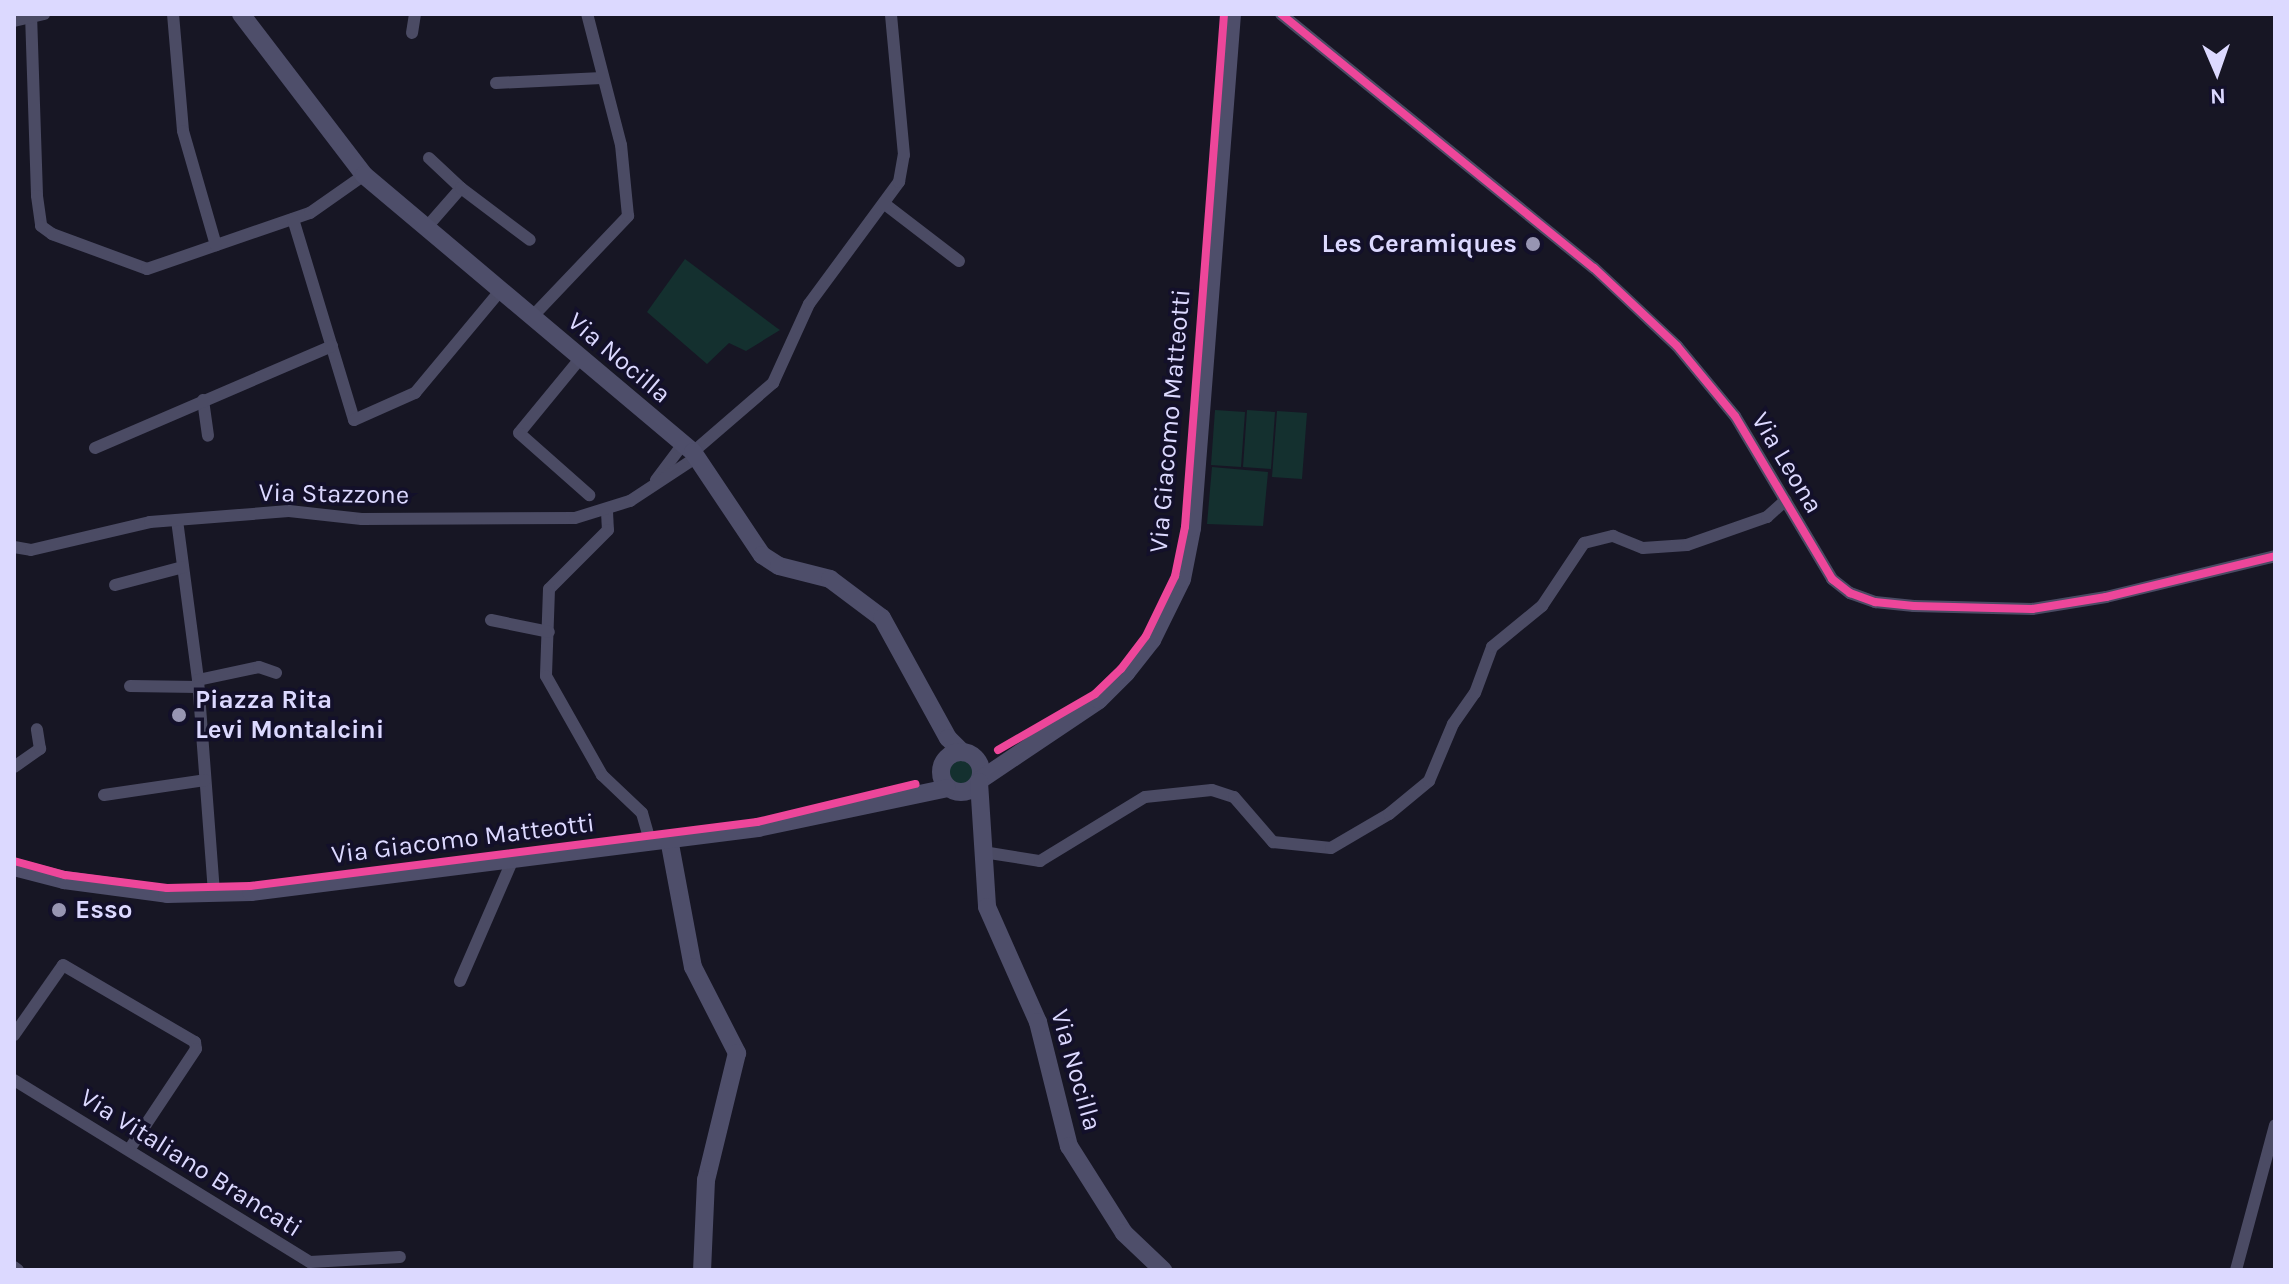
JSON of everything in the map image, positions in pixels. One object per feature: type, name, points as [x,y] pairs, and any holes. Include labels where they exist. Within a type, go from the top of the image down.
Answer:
[{"type":"street","points":[[173,14],[183,131],[216,245]]},
{"type":"street","name":"Via Nocilla","points":[[241,14],[364,175],[579,360],[691,451],[762,555],[779,566],[830,579],[882,618],[948,738],[954,757]]},
{"type":"street","points":[[412,33],[415,14]]},
{"type":"street","points":[[531,318],[628,216],[621,145],[587,14]]},
{"type":"street","points":[[651,488],[773,383],[809,304],[886,205],[899,182],[904,155],[891,14]]},
{"type":"street","name":"Via Leona","points":[[1281,14],[1594,268],[1677,346],[1735,416],[1832,579],[1875,602],[1973,609],[2050,607],[2275,556]]},
{"type":"street","points":[[14,21],[35,15],[41,226],[147,269],[293,219],[325,205],[364,175]]},
{"type":"street","name":"Via Giacomo Matteotti","points":[[14,867],[98,886],[214,894],[758,828],[866,805],[951,790],[971,790],[1032,741],[1099,700],[1126,673],[1152,640],[1182,579],[1192,528],[1229,20]]},
{"type":"street","points":[[496,83],[602,78]]},
{"type":"street","points":[[429,158],[461,188],[530,240]]},
{"type":"street","points":[[426,228],[461,188]]},
{"type":"street","points":[[886,205],[959,261]]},
{"type":"street","points":[[293,219],[354,420],[415,393],[500,291]]},
{"type":"street","points":[[95,448],[332,346]]},
{"type":"street","points":[[579,360],[519,433],[589,495]]},
{"type":"street","points":[[203,400],[208,436]]},
{"type":"street","name":"Via Stazzone","points":[[14,547],[31,550],[177,520],[289,511],[362,519],[575,518],[607,512],[651,488],[691,451]]},
{"type":"street","points":[[983,852],[1040,861],[1145,797],[1212,790],[1234,797],[1273,842],[1331,848],[1389,814],[1429,781],[1453,724],[1475,693],[1492,647],[1542,606],[1584,543],[1613,536],[1643,548],[1687,545],[1767,517],[1786,500]]},
{"type":"street","points":[[607,512],[608,530],[551,583],[548,683],[602,775],[642,813],[650,841]]},
{"type":"street","points":[[177,520],[198,684],[214,894]]},
{"type":"street","points":[[115,585],[183,567]]},
{"type":"street","points":[[491,620],[549,632]]},
{"type":"street","points":[[130,686],[198,684],[259,667],[276,673]]},
{"type":"street","points":[[14,767],[40,749],[37,729]]},
{"type":"street","points":[[866,805],[915,784],[954,757],[1032,741]]},
{"type":"street","points":[[954,757],[980,766],[979,781]]},
{"type":"street","points":[[954,757],[951,790],[977,815]]},
{"type":"street","points":[[104,795],[205,780]]},
{"type":"street","name":"Via Nocilla","points":[[979,781],[977,815],[987,907],[1038,1022],[1069,1146],[1124,1233],[1163,1270]]},
{"type":"street","points":[[669,839],[693,967],[737,1053],[706,1180],[702,1270]]},
{"type":"street","points":[[460,981],[514,857]]},
{"type":"street","points":[[14,1035],[63,965],[195,1042],[196,1049],[129,1150]]},
{"type":"street","name":"Via Vitaliano Brancati","points":[[14,1080],[308,1266],[400,1257]]},
{"type":"street","points":[[2236,1270],[2275,1125]]},
{"type":"green space","points":[[685,259],[780,330],[746,351],[729,343],[707,364],[647,312]]},
{"type":"green space","points":[[1215,410],[1245,412],[1241,467],[1211,465]]},
{"type":"green space","points":[[1247,410],[1275,412],[1271,469],[1243,467]]},
{"type":"green space","points":[[1277,411],[1307,413],[1302,479],[1272,477]]},
{"type":"green space","points":[[1212,467],[1268,472],[1263,526],[1207,524]]},
{"type":"green space","points":[[961,760],[970,764],[974,773],[970,782],[961,786],[952,782],[948,773],[952,764]]},
{"type":"cycle path","points":[[998,750],[1095,694],[1121,669],[1146,636],[1175,576],[1185,527],[1224,14]]},
{"type":"cycle path","points":[[1281,14],[1594,268],[1677,346],[1735,416],[1832,579],[1850,593],[1875,602],[1914,606],[2032,609],[2106,597],[2275,556]]},
{"type":"cycle path","points":[[14,861],[65,875],[167,888],[250,886],[757,822],[915,784]]},
{"type":"place","name":"Les Ceramiques","points":[[1533,244]]},
{"type":"place","name":"Piazza Rita Levi Montalcini","points":[[179,715]]},
{"type":"place","name":"Esso","points":[[59,910]]}]
